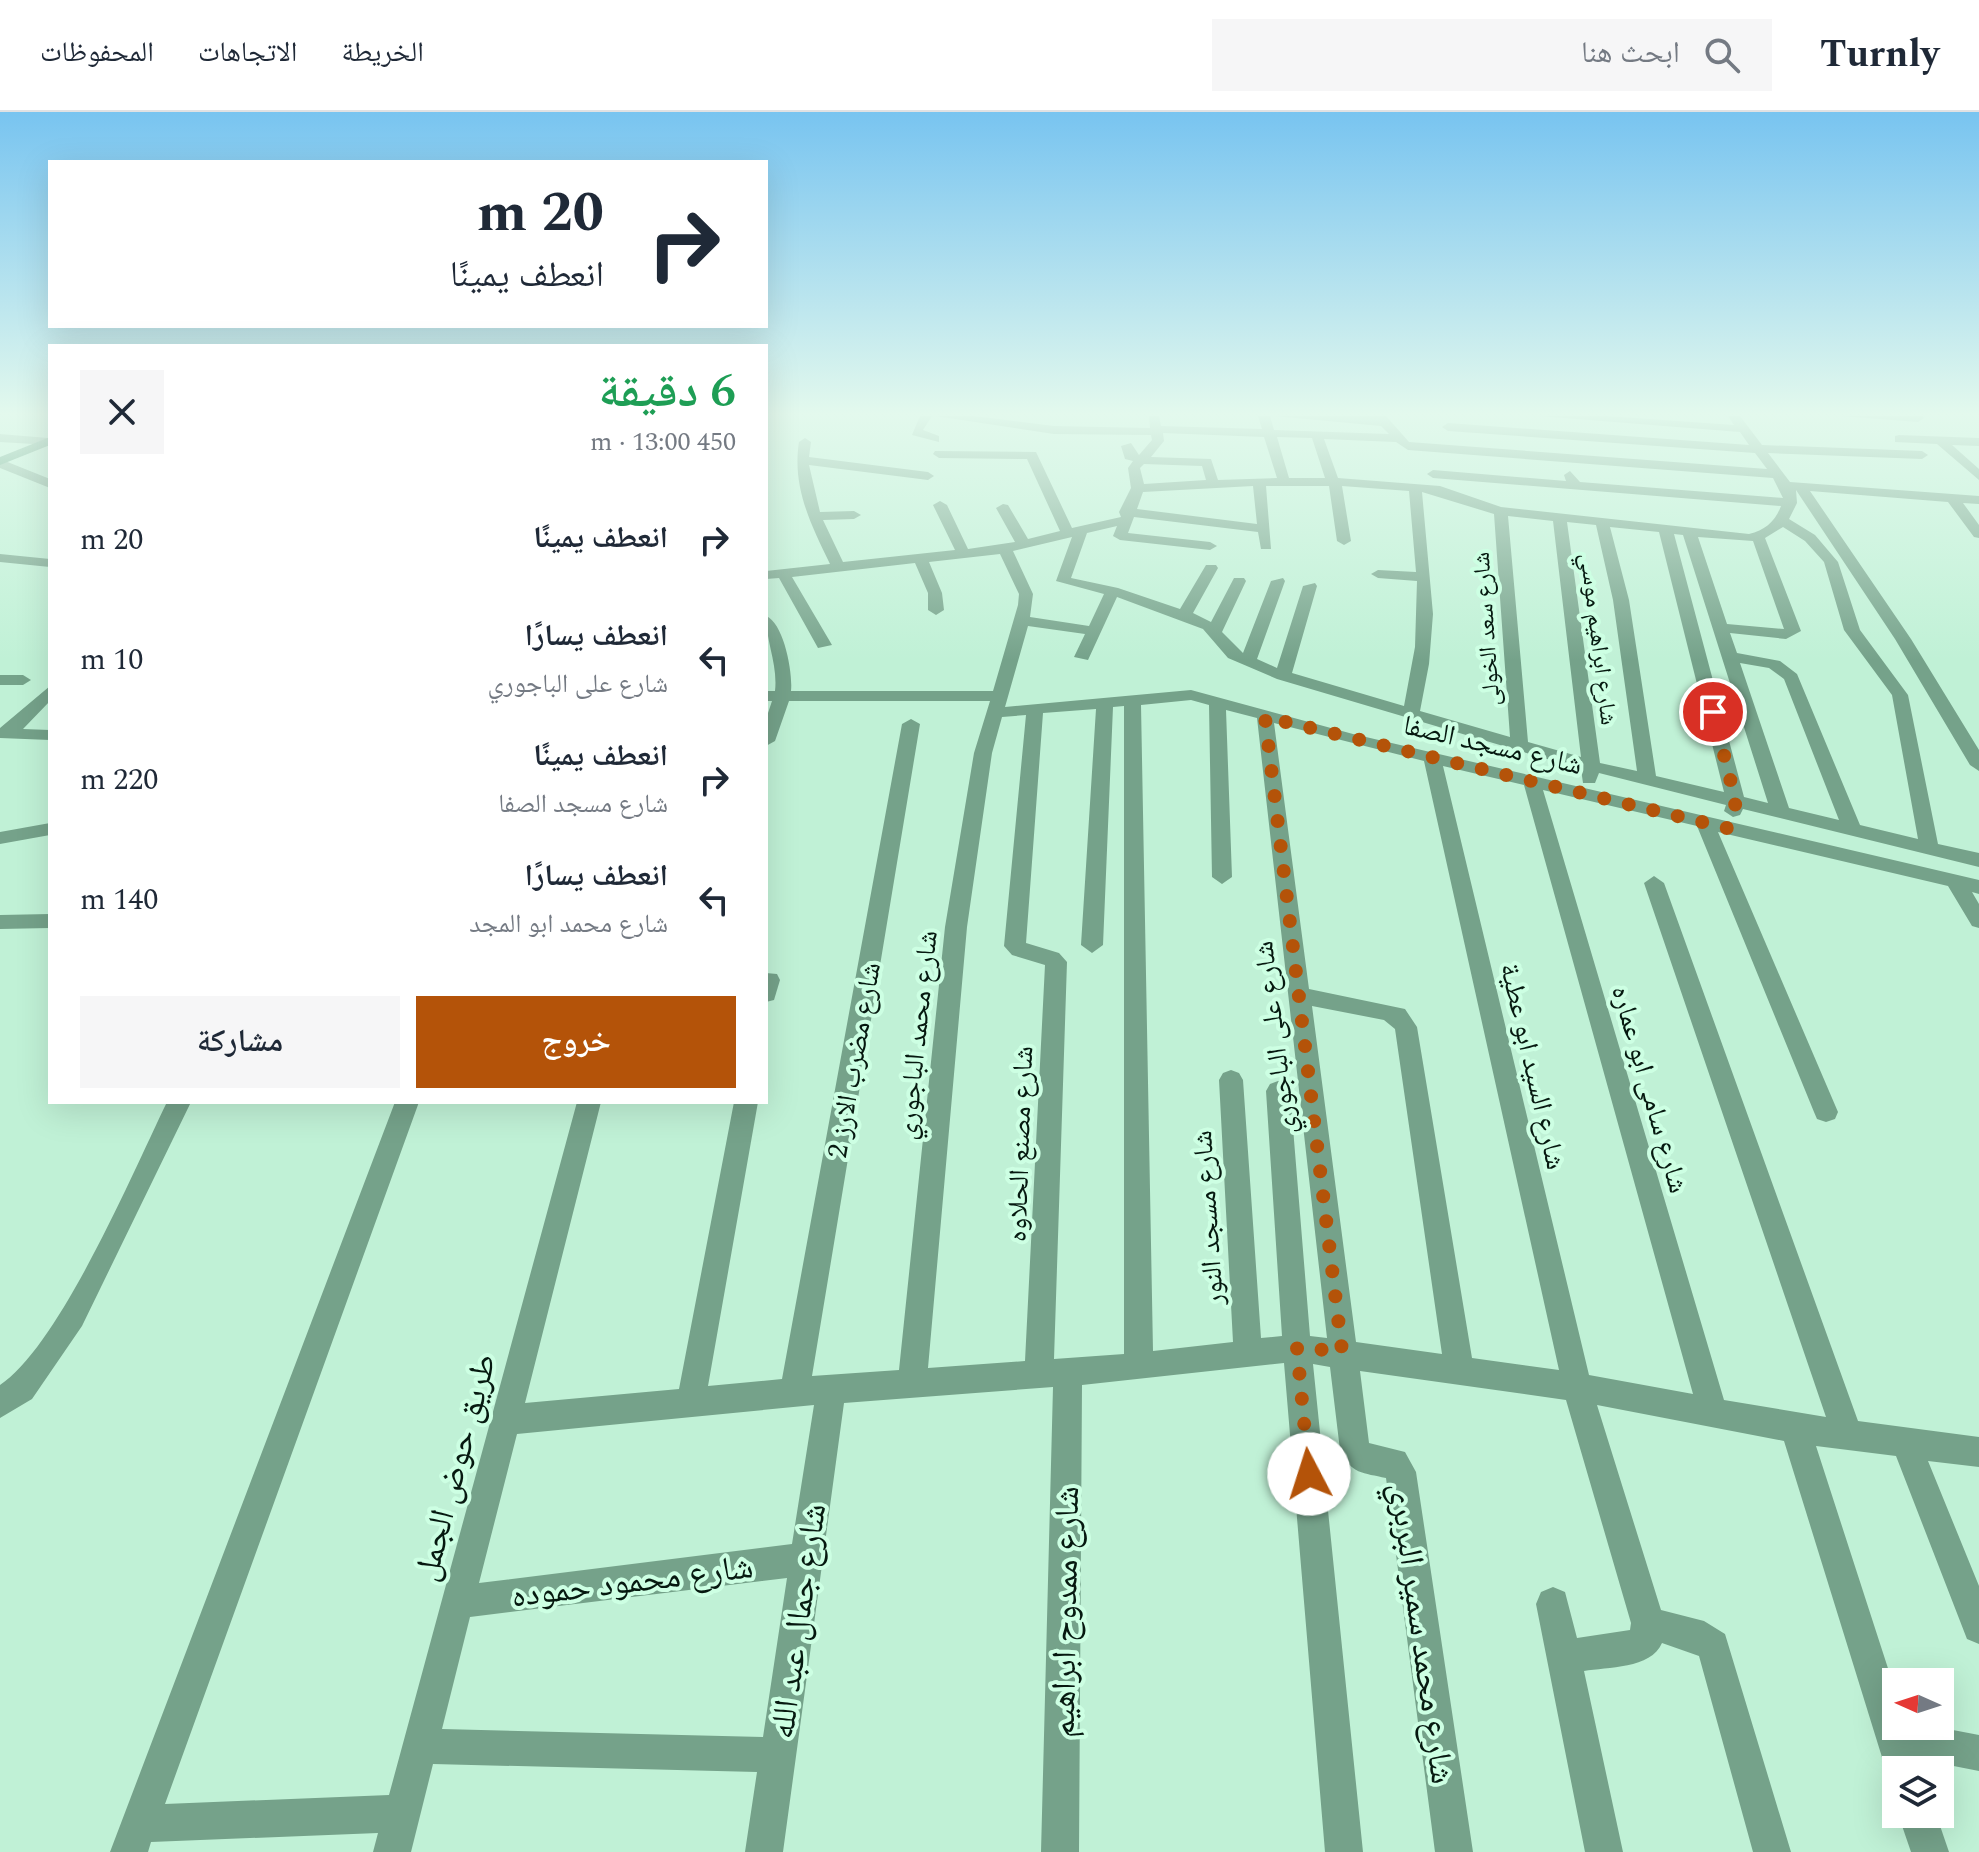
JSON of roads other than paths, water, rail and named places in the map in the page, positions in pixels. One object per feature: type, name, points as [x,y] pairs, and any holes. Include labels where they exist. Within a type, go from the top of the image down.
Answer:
[{"type":"street","points":[[810,497],[814,516],[838,566]]},
{"type":"street","points":[[1056,497],[1075,532]]},
{"type":"street","points":[[1134,497],[1119,534],[1125,539],[1210,546]]},
{"type":"street","points":[[1261,497],[1266,546]]},
{"type":"street","points":[[1337,497],[1344,541]]},
{"type":"street","points":[[1411,712],[1422,669],[1423,577],[1415,497]]},
{"type":"street","points":[[1457,497],[1476,507],[1583,532],[1666,531],[1758,537],[1782,521],[1790,503],[1789,497]]},
{"type":"street","points":[[1717,497],[1790,503]]},
{"type":"street","points":[[1798,497],[1903,639],[1979,765]]},
{"type":"street","points":[[1935,497],[1979,500]]},
{"type":"street","points":[[1953,499],[1979,534]]},
{"type":"street","points":[[940,505],[964,554]]},
{"type":"street","points":[[1003,508],[1024,545]]},
{"type":"street","name":"شارع سعد الخولى","points":[[1501,511],[1519,742]]},
{"type":"street","points":[[814,516],[854,515]]},
{"type":"street","points":[[768,575],[838,566],[862,558],[921,559],[1005,549],[1125,516],[1264,529]]},
{"type":"street","points":[[1782,521],[1812,538],[1824,551],[1840,578],[1852,630],[1889,675],[1900,695],[1929,848]]},
{"type":"street","points":[[1666,531],[1736,802],[1716,825],[1826,1112]]},
{"type":"street","name":"شارع مسجد الصفا","points":[[1075,532],[1063,581],[1113,591],[1184,615],[1208,626],[1234,655],[1283,676],[1519,742],[1591,766],[1979,860]]},
{"type":"street","points":[[1583,532],[1631,657],[1647,780]]},
{"type":"street","name":"شارع ابراهيم موسي","points":[[1583,532],[1591,766],[1587,794]]},
{"type":"street","points":[[1690,534],[1781,813]]},
{"type":"street","points":[[1722,628],[1786,634],[1793,631],[1758,537]]},
{"type":"street","name":"شارع محمد الباجوري","points":[[912,1383],[956,927],[995,704],[1026,594],[1005,549]]},
{"type":"street","points":[[0,558],[48,563]]},
{"type":"street","points":[[921,559],[935,593],[936,610]]},
{"type":"street","points":[[1184,615],[1211,568]]},
{"type":"street","points":[[783,573],[824,645]]},
{"type":"street","points":[[1378,574],[1423,577]]},
{"type":"street","points":[[1213,633],[1239,581]]},
{"type":"street","points":[[1248,662],[1278,581]]},
{"type":"street","points":[[1283,676],[1310,586]]},
{"type":"street","points":[[1082,657],[1113,591]]},
{"type":"street","points":[[1021,620],[1094,631]]},
{"type":"street","points":[[768,625],[784,661],[768,731]]},
{"type":"street","points":[[1732,657],[1774,664],[1791,677],[1853,831]]},
{"type":"street","points":[[0,680],[23,680]]},
{"type":"street","points":[[4,734],[48,693]]},
{"type":"street","name":"شارع مسجد الصفا","points":[[775,697],[1035,708],[1180,695],[1217,700],[1265,717],[1432,758],[1979,887]]},
{"type":"street","points":[[1132,699],[1139,1367]]},
{"type":"street","points":[[1217,700],[1222,877]]},
{"type":"street","points":[[1092,945],[1105,702]]},
{"type":"street","name":"شارع مصنع الحلاوه","points":[[1035,708],[1015,946],[1018,950],[1044,954],[1056,962],[1053,1373]]},
{"type":"street","name":"شارع على الباجوري","points":[[1265,717],[1342,1351]]},
{"type":"street","name":"شارع مضرب الارز 2","points":[[794,1395],[911,724]]},
{"type":"street","points":[[4,734],[48,735]]},
{"type":"street","name":"شارع السيد ابو عطية","points":[[1432,758],[1577,1387],[1648,1623]]},
{"type":"street","name":"شارع سامى ابو عماره","points":[[1532,782],[1713,1413]]},
{"type":"street","points":[[0,838],[48,829]]},
{"type":"street","points":[[1955,882],[1979,921]]},
{"type":"street","points":[[1654,883],[1848,1436]]},
{"type":"street","points":[[0,922],[48,921]]},
{"type":"street","points":[[1299,995],[1384,1011],[1397,1015],[1406,1027],[1459,1370]]},
{"type":"street","name":"شارع مسجد النور","points":[[1231,1080],[1248,1353]]},
{"type":"street","points":[[1278,1091],[1297,1348],[1344,1852]]},
{"type":"street","points":[[0,1403],[18,1394],[43,1364],[66,1326],[178,1104]]},
{"type":"street","points":[[403,1813],[134,1838],[406,1104]]},
{"type":"street","name":"طريق حوض الجمل","points":[[392,1852],[588,1104]]},
{"type":"street","points":[[691,1401],[746,1104]]},
{"type":"street","points":[[506,1420],[691,1401],[794,1395],[831,1389],[1139,1367],[1297,1348],[1342,1351],[1577,1387],[1795,1428],[1979,1452]]},
{"type":"street","name":"شارع محمد سمير البربري","points":[[1342,1351],[1355,1450],[1363,1459],[1394,1463],[1401,1472],[1454,1852]]},
{"type":"street","name":"شارع ممدوح ابراهيم","points":[[1053,1373],[1060,1852]]},
{"type":"street","name":"شارع جمال عبد الله","points":[[764,1852],[831,1389]]},
{"type":"street","points":[[1795,1428],[1882,1704]]},
{"type":"street","points":[[1906,1444],[1979,1627]]},
{"type":"street","name":"شارع محمود حموده","points":[[458,1602],[806,1559]]},
{"type":"street","points":[[1553,1604],[1604,1852]]},
{"type":"street","points":[[1564,1657],[1636,1646],[1647,1638],[1648,1623],[1704,1638],[1713,1646],[1772,1852]]},
{"type":"street","points":[[1912,1740],[1979,1753]]},
{"type":"street","points":[[422,1746],[778,1755]]},
{"type":"street","points":[[1922,1828],[1930,1852]]}]
